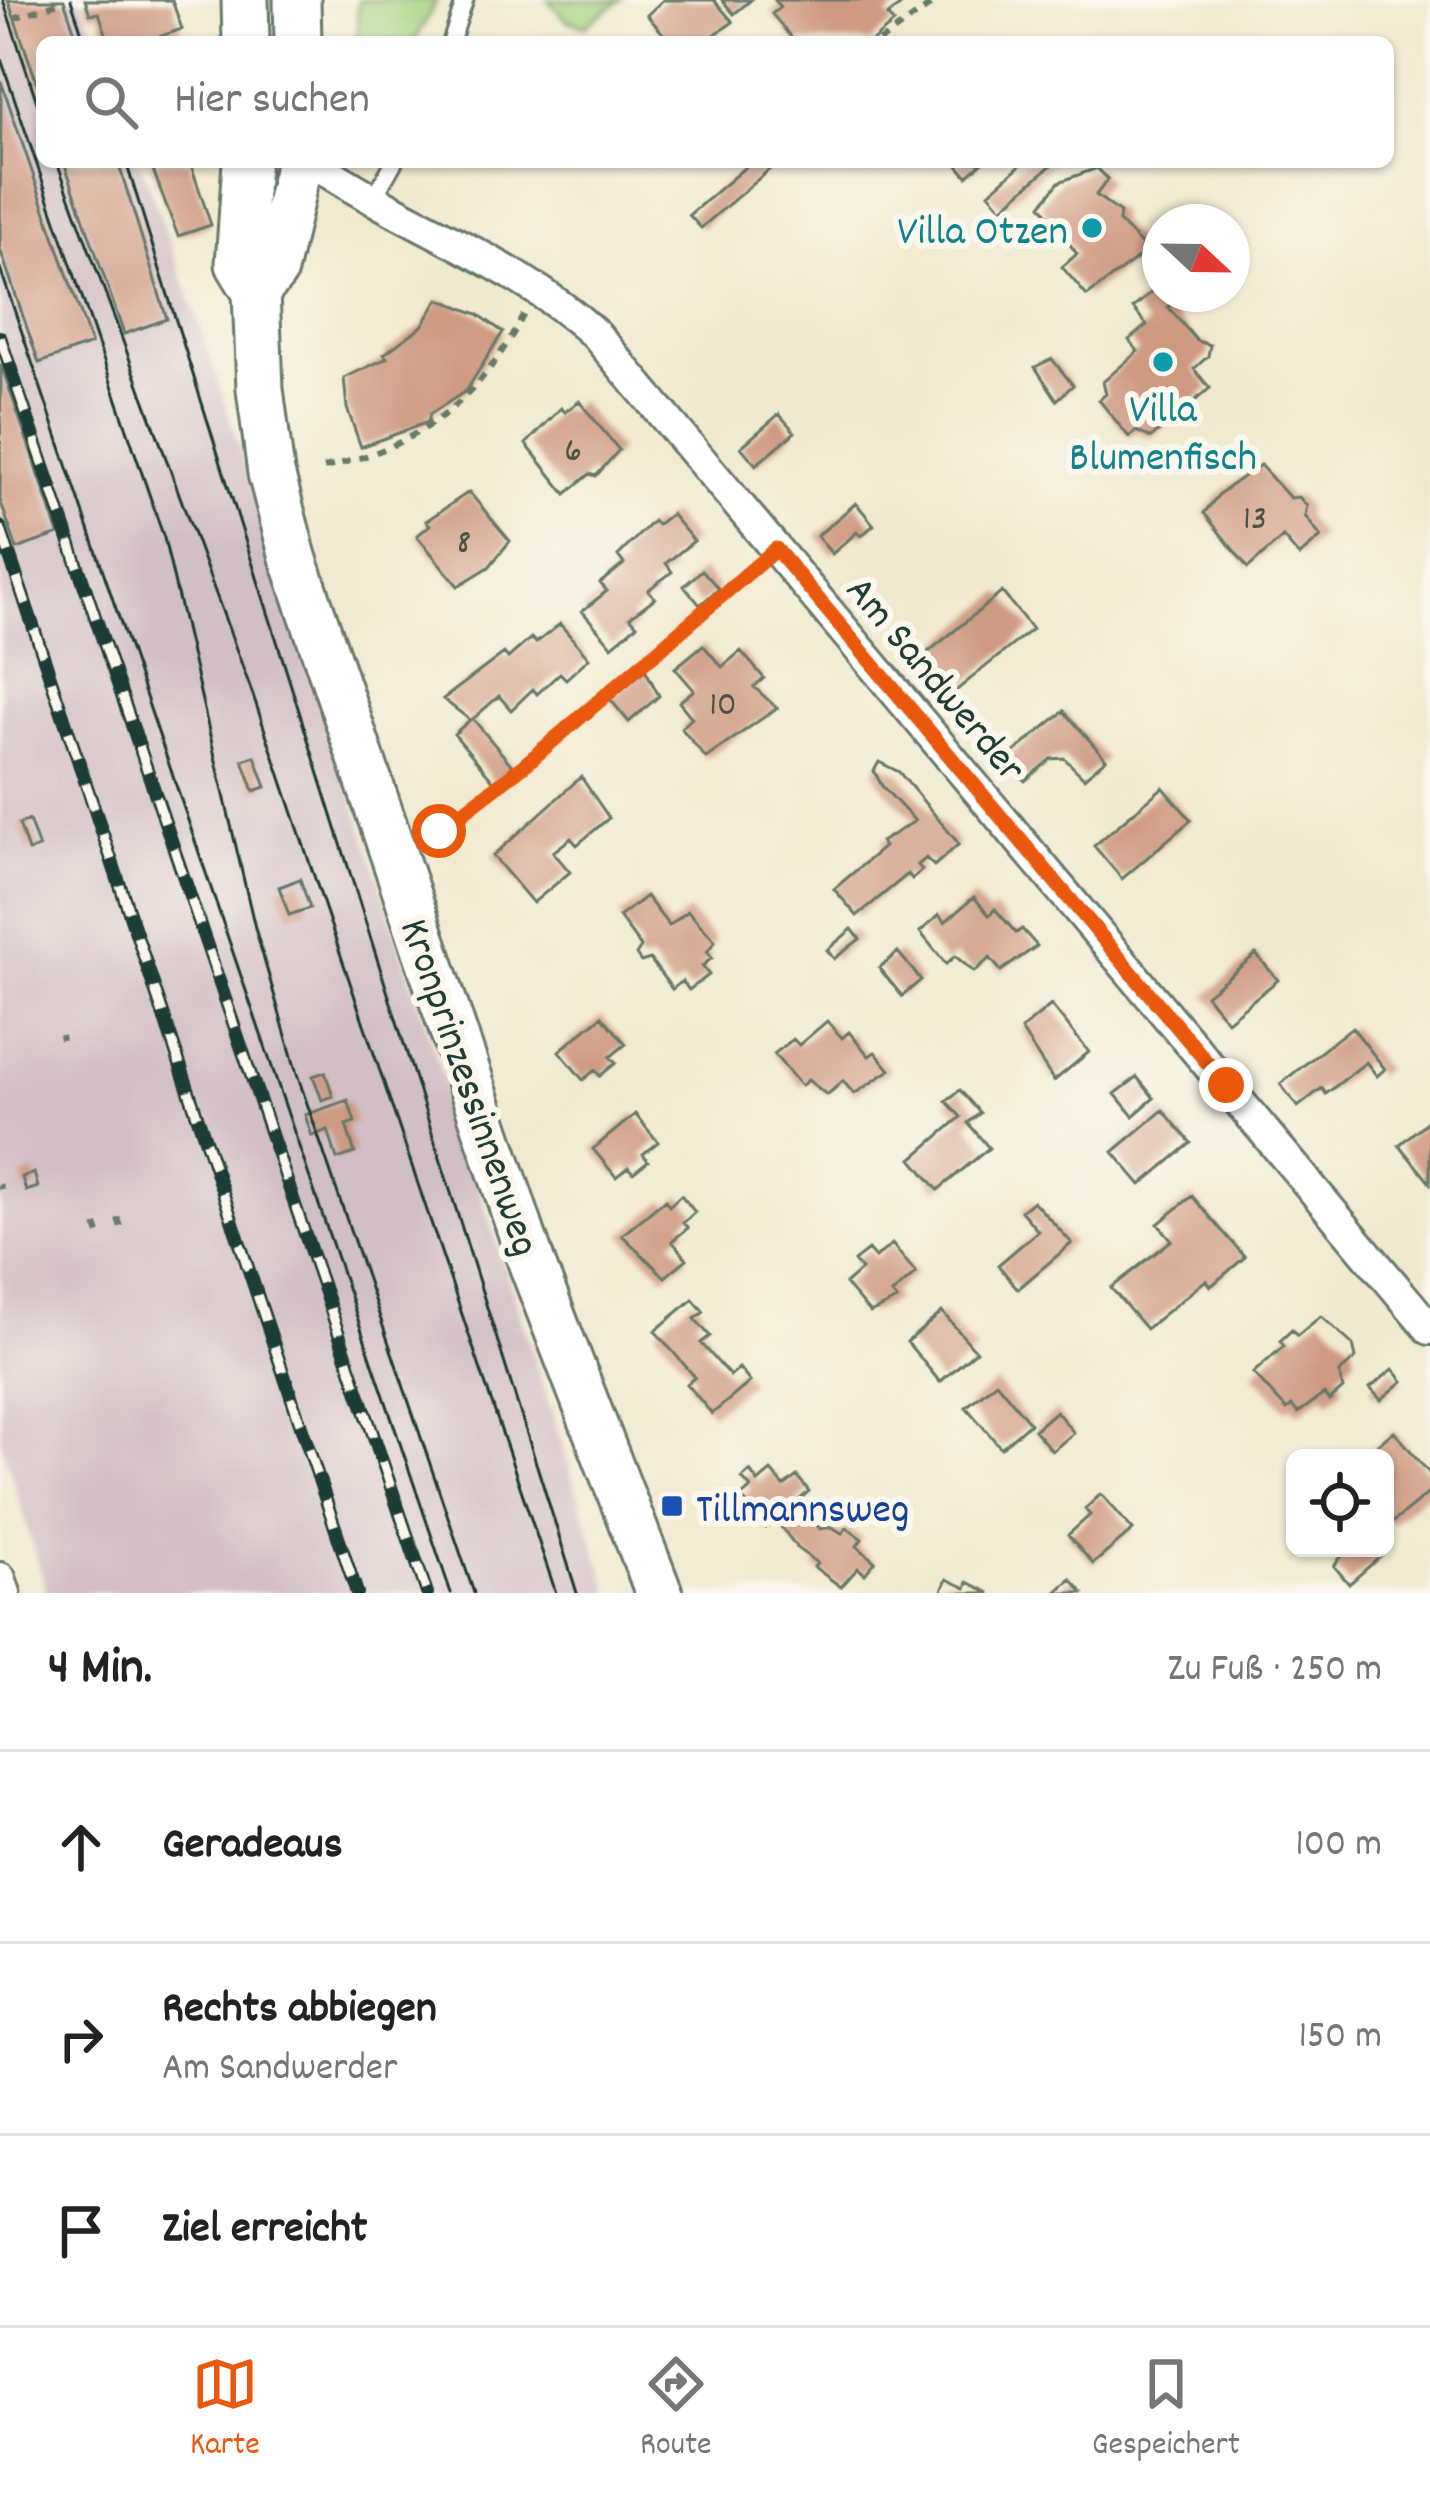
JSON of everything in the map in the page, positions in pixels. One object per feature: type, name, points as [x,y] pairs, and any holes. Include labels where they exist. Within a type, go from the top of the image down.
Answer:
[{"type":"main road","points":[[245,0],[246,36]]},
{"type":"main road","points":[[297,0],[298,36]]},
{"type":"main road","name":"Kronprinzessinnenweg","points":[[246,168],[239,264],[256,292],[268,452],[293,557],[533,1267],[659,1593]]},
{"type":"main road","name":"Kronprinzessinnenweg","points":[[256,292],[274,271],[298,168]]},
{"type":"street","name":"Am Sandwerder","points":[[321,168],[371,203],[538,288],[596,335],[1430,1329]]},
{"type":"street","points":[[0,1578],[5,1593]]},
{"type":"lane","points":[[453,36],[465,0]]},
{"type":"lane","points":[[371,203],[391,168]]},
{"type":"path","points":[[887,36],[938,0]]},
{"type":"path","points":[[14,18],[41,4],[64,1]]},
{"type":"path","points":[[324,468],[361,459],[436,424],[473,392],[506,349],[538,288]]},
{"type":"path","points":[[439,831],[527,763],[776,549]]},
{"type":"path","points":[[118,1218],[123,1233]]},
{"type":"path","points":[[96,1226],[100,1240]]},
{"type":"shaded area","points":[[0,0],[82,0],[95,36],[36,36],[36,168],[142,168],[197,317],[610,1593],[47,1593],[0,1438]]},
{"type":"green space","points":[[358,0],[437,0],[417,36],[357,36]]},
{"type":"green space","points":[[548,0],[621,0],[585,26],[566,20]]},
{"type":"building","points":[[8,0],[64,0],[76,36],[36,36],[36,80]]},
{"type":"building","points":[[85,0],[172,0],[182,29],[162,36],[107,36],[99,13],[90,14]]},
{"type":"building","points":[[663,0],[714,0],[733,22],[713,36],[665,36],[647,15]]},
{"type":"building","points":[[722,0],[751,0],[734,14]]},
{"type":"building","points":[[775,0],[907,0],[887,16],[894,23],[878,36],[790,36],[772,14],[780,7]]},
{"type":"building","points":[[1,81],[91,344],[39,363],[0,249]]},
{"type":"building","points":[[66,168],[120,168],[167,319],[124,334]]},
{"type":"building","points":[[152,168],[192,168],[211,225],[178,236]]},
{"type":"building","points":[[744,168],[771,168],[701,228],[689,215]]},
{"type":"building","points":[[1017,168],[1048,168],[1002,208],[989,193]]},
{"type":"building","name":"Villa Otzen","points":[[1097,168],[1108,179],[1096,195],[1120,213],[1119,222],[1142,245],[1142,255],[1087,296],[1062,267],[1077,254],[1041,205],[1059,182]]},
{"type":"building","points":[[439,299],[478,314],[503,332],[466,391],[430,414],[428,422],[361,447],[347,408],[344,378],[387,358],[384,354],[422,326]]},
{"type":"building","name":"Villa Blumenfisch","points":[[1142,300],[1142,312],[1172,312],[1197,341],[1210,345],[1208,356],[1194,369],[1210,388],[1151,438],[1136,431],[1129,437],[1099,400],[1106,394],[1103,382],[1138,351],[1129,340],[1147,325],[1133,308]]},
{"type":"building","points":[[1052,359],[1073,385],[1057,400],[1035,367]]},
{"type":"building","points":[[1,364],[59,534],[17,549],[0,500]]},
{"type":"building","points":[[579,401],[619,450],[596,476],[590,474],[566,494],[526,444],[561,408],[565,412]]},
{"type":"building","points":[[779,414],[795,432],[756,465],[741,447]]},
{"type":"building","points":[[1260,465],[1290,498],[1299,497],[1307,506],[1305,516],[1321,537],[1299,556],[1283,537],[1248,568],[1204,513],[1220,493]]},
{"type":"building","points":[[469,492],[510,541],[489,567],[458,586],[417,536],[430,525],[426,521]]},
{"type":"building","points":[[856,503],[874,525],[861,536],[857,532],[832,554],[817,536]]},
{"type":"building","points":[[671,514],[694,541],[666,563],[672,572],[648,590],[655,598],[630,617],[637,625],[612,646],[582,611],[607,591],[600,583],[624,564],[618,556],[653,521],[657,525]]},
{"type":"building","points":[[702,570],[719,589],[700,605],[684,586]]},
{"type":"building","points":[[1002,592],[1032,629],[952,694],[922,657]]},
{"type":"building","points":[[560,624],[589,658],[566,679],[560,673],[537,694],[533,689],[511,710],[499,696],[473,719],[514,768],[496,784],[454,734],[470,720],[443,699],[504,653],[508,658],[531,638],[536,643]]},
{"type":"building","points":[[703,645],[722,667],[741,651],[764,678],[754,687],[777,708],[706,758],[681,728],[692,718],[679,702],[694,690],[675,668]]},
{"type":"building","points":[[645,669],[659,696],[629,722],[610,699]]},
{"type":"building","points":[[1064,711],[1106,759],[1084,778],[1064,758],[1051,759],[1025,781],[1006,759]]},
{"type":"building","points":[[255,756],[266,787],[254,791],[243,760]]},
{"type":"building","points":[[879,762],[899,772],[959,844],[934,866],[926,858],[912,879],[908,874],[857,916],[834,889],[884,847],[881,842],[915,821],[882,786],[874,771]]},
{"type":"building","points":[[581,777],[609,818],[577,845],[571,838],[553,852],[570,872],[533,903],[493,856]]},
{"type":"building","points":[[1163,787],[1191,820],[1122,879],[1094,846]]},
{"type":"building","points":[[29,820],[39,848],[28,851],[19,824]]},
{"type":"building","points":[[300,879],[310,908],[289,915],[279,887]]},
{"type":"building","points":[[646,896],[669,926],[688,911],[715,941],[707,952],[712,958],[702,966],[709,975],[689,990],[682,981],[672,989],[650,959],[641,962],[636,955],[641,947],[619,917]]},
{"type":"building","points":[[974,897],[989,915],[995,909],[1016,933],[1022,929],[1037,946],[1001,971],[990,958],[974,972],[955,956],[946,964],[920,932],[939,915],[945,922]]},
{"type":"building","points":[[852,929],[860,939],[834,959],[827,950]]},
{"type":"building","points":[[898,952],[921,980],[902,996],[879,968]]},
{"type":"building","points":[[1256,954],[1278,980],[1227,1021],[1206,995]]},
{"type":"building","points":[[1051,1005],[1089,1052],[1054,1081],[1021,1030]]},
{"type":"building","points":[[602,1016],[626,1044],[610,1057],[616,1063],[600,1076],[595,1070],[583,1080],[559,1051]]},
{"type":"building","points":[[827,1021],[842,1038],[849,1032],[869,1056],[875,1052],[890,1070],[854,1094],[843,1081],[827,1095],[808,1080],[801,1086],[774,1054],[793,1039],[799,1045]]},
{"type":"building","points":[[1352,1027],[1385,1069],[1377,1076],[1366,1062],[1326,1094],[1322,1088],[1298,1107],[1280,1084]]},
{"type":"building","points":[[325,1072],[333,1096],[322,1100],[313,1076]]},
{"type":"building","points":[[1137,1077],[1154,1098],[1133,1116],[1115,1094]]},
{"type":"building","points":[[960,1090],[980,1113],[968,1123],[989,1148],[938,1190],[912,1159],[961,1117],[946,1101]]},
{"type":"building","points":[[348,1100],[355,1122],[346,1125],[355,1153],[337,1159],[328,1130],[312,1136],[305,1115]]},
{"type":"building","points":[[1163,1110],[1191,1143],[1141,1185],[1113,1152]]},
{"type":"building","points":[[635,1114],[658,1142],[643,1154],[648,1161],[633,1173],[628,1167],[616,1177],[593,1149]]},
{"type":"building","points":[[1430,1119],[1430,1183],[1399,1145]]},
{"type":"building","points":[[34,1173],[38,1187],[26,1191],[22,1177]]},
{"type":"building","points":[[681,1195],[695,1212],[683,1223],[688,1228],[672,1241],[687,1259],[665,1277],[622,1235],[665,1200],[669,1206]]},
{"type":"building","points":[[1192,1196],[1245,1257],[1211,1286],[1206,1280],[1146,1329],[1111,1288],[1172,1240],[1158,1224]]},
{"type":"building","points":[[1033,1201],[1072,1243],[1018,1289],[998,1265],[1038,1231],[1021,1211]]},
{"type":"building","points":[[892,1244],[916,1273],[892,1294],[897,1300],[870,1313],[845,1284],[861,1270],[854,1261],[868,1250],[875,1258]]},
{"type":"building","points":[[693,1299],[704,1312],[695,1319],[710,1336],[701,1343],[730,1376],[739,1368],[750,1382],[712,1414],[687,1384],[695,1377],[655,1331]]},
{"type":"building","points":[[942,1312],[976,1351],[940,1382],[907,1342]]},
{"type":"building","points":[[1321,1316],[1353,1345],[1356,1358],[1339,1373],[1343,1389],[1329,1401],[1324,1394],[1298,1413],[1292,1406],[1287,1410],[1253,1373],[1284,1346],[1280,1341],[1292,1330],[1297,1336]]},
{"type":"building","points":[[1393,1369],[1403,1381],[1381,1400],[1370,1388]]},
{"type":"building","points":[[996,1382],[1030,1423],[1001,1448],[966,1407]]},
{"type":"building","points":[[1056,1411],[1074,1433],[1052,1451],[1034,1430]]},
{"type":"building","points":[[1394,1431],[1430,1474],[1430,1492],[1394,1521],[1394,1449],[1373,1449]]},
{"type":"building","points":[[750,1471],[758,1482],[771,1471],[784,1486],[797,1476],[809,1491],[797,1502],[820,1529],[832,1527],[842,1533],[847,1528],[862,1539],[857,1546],[875,1562],[865,1574],[858,1568],[841,1587],[814,1567],[817,1563],[798,1549],[776,1520],[766,1528],[741,1497],[751,1488],[742,1478]]},
{"type":"building","points":[[1101,1494],[1133,1530],[1093,1564],[1068,1535],[1090,1515],[1085,1509]]},
{"type":"building","points":[[1341,1557],[1380,1557],[1349,1584],[1334,1566]]},
{"type":"building","points":[[947,1579],[966,1588],[968,1582],[990,1593],[941,1593]]},
{"type":"building","points":[[1071,1579],[1083,1593],[1055,1593]]},
{"type":"tram line","points":[[3,0],[36,99]]},
{"type":"tram line","points":[[71,0],[83,36]]},
{"type":"tram line","points":[[0,56],[36,162]]},
{"type":"tram line","points":[[38,168],[164,538],[255,928],[297,1074],[474,1593]]},
{"type":"tram line","points":[[59,168],[253,695],[556,1593]]},
{"type":"tram line","points":[[128,168],[577,1593]]},
{"type":"tram line","points":[[0,268],[451,1593]]},
{"type":"railway","points":[[0,337],[427,1593]]},
{"type":"railway","points":[[0,527],[357,1593]]},
{"type":"place","name":"Villa Otzen","points":[[1092,228]]},
{"type":"place","name":"Villa Blumenfisch","points":[[1163,362]]},
{"type":"place","name":"Tillmannsweg","points":[[672,1506]]},
{"type":"route","points":[[439,831],[527,763],[776,549],[1226,1085]]}]
